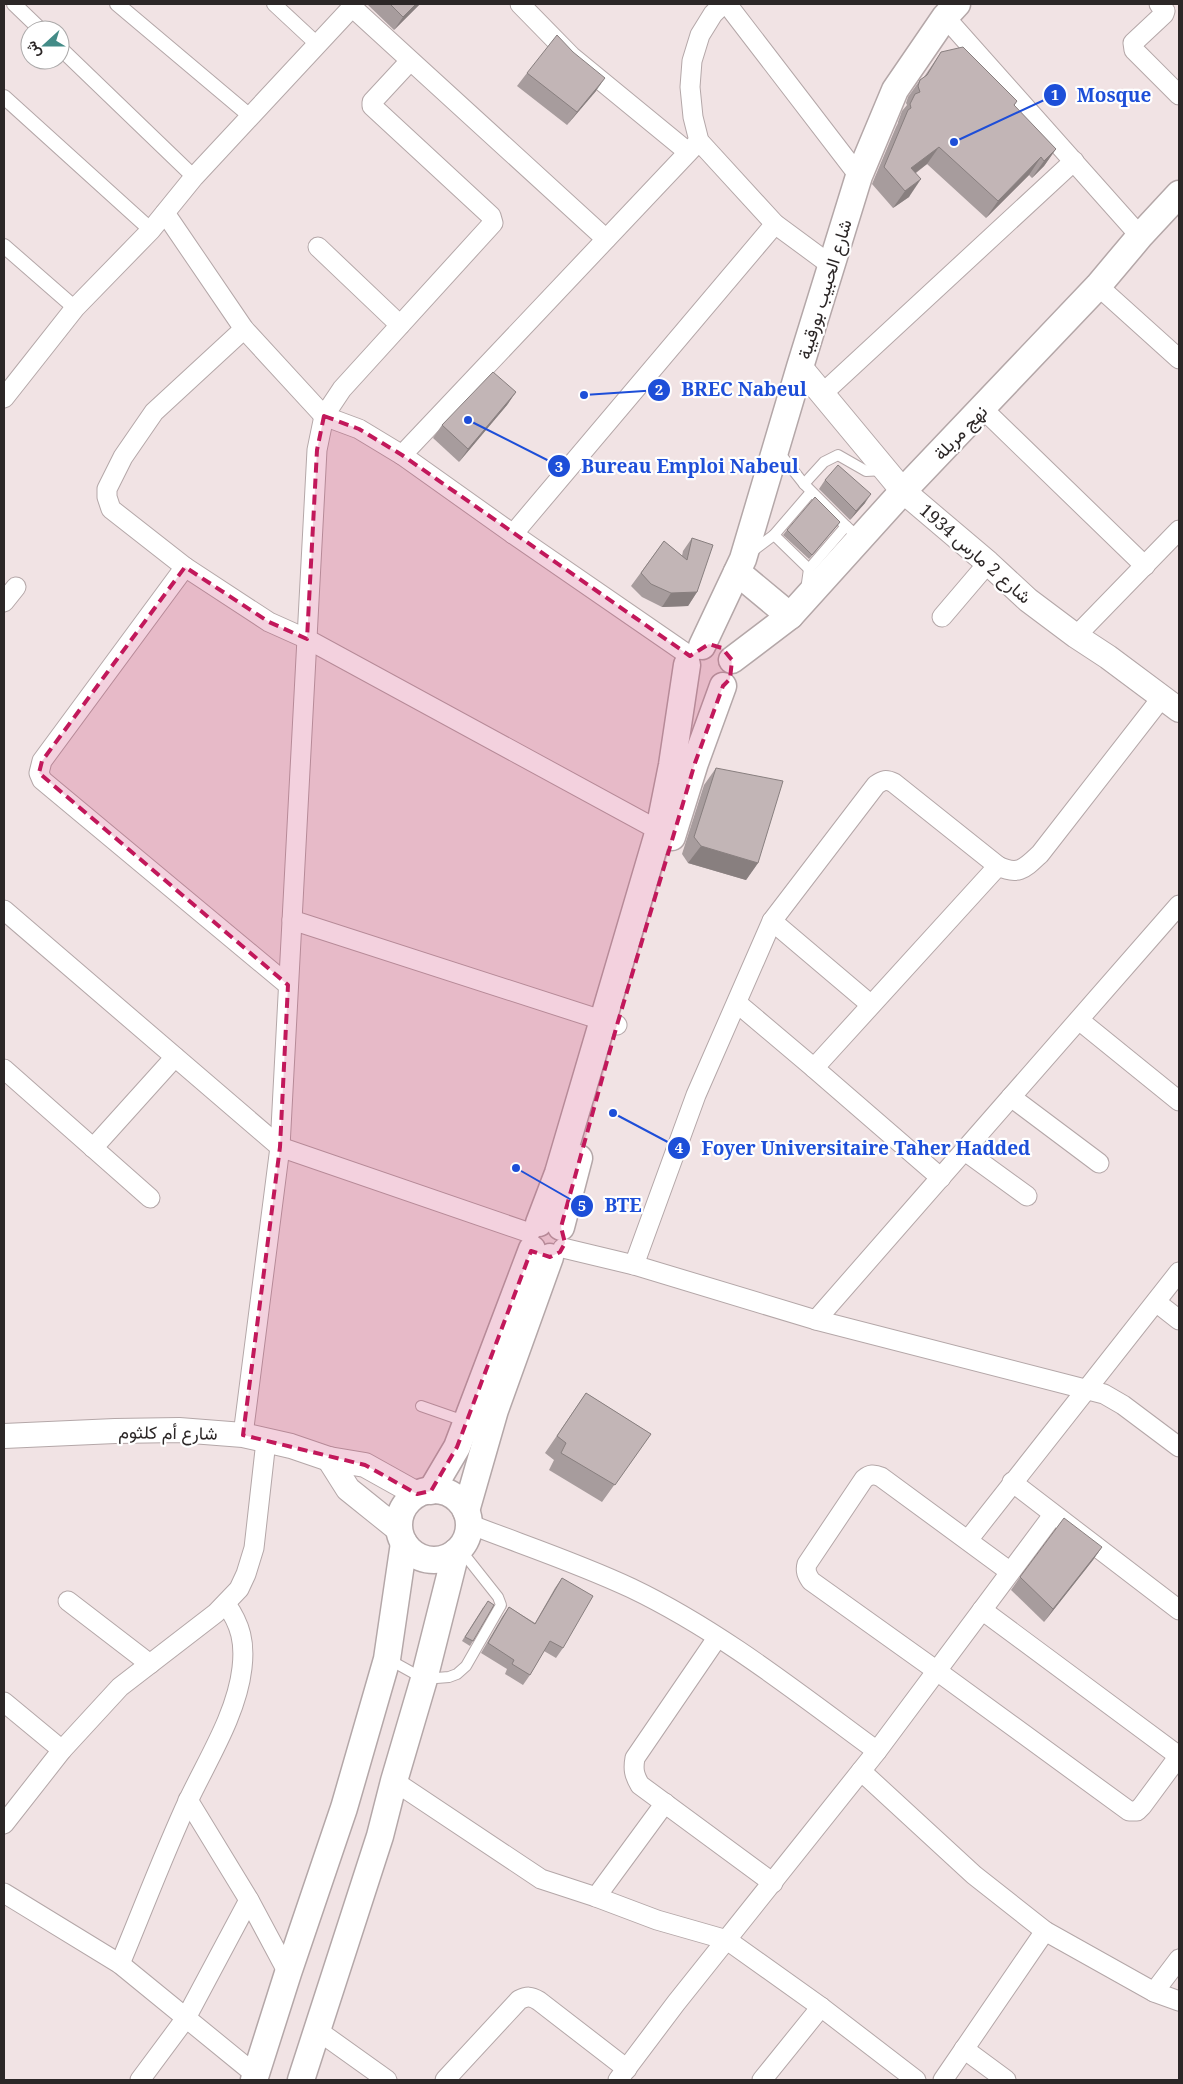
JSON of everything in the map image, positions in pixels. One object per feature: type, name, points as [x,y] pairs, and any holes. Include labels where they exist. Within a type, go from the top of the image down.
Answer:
[{"type":"main road","name":"شارع الحبيب بورقيبة","points":[[666,834],[672,765],[693,656],[740,565],[859,176],[895,90],[951,10]]},
{"type":"main road","name":"نهج مربلة","points":[[732,660],[797,608],[853,532],[903,491],[1098,286],[1140,236],[1179,194]]},
{"type":"main road","points":[[740,565],[797,608]]},
{"type":"main road","points":[[709,644],[722,648],[732,660],[733,670],[730,679],[723,686],[715,690],[698,688],[688,674],[693,656],[709,644]]},
{"type":"main road","points":[[301,2080],[380,1836],[458,1550],[467,1537],[467,1517],[478,1426],[546,1240],[558,1173],[610,1023],[666,834],[695,763],[723,686]]},
{"type":"main road","points":[[255,2078],[344,1808],[387,1659],[402,1537],[400,1516],[406,1504],[424,1493],[456,1447],[478,1426]]},
{"type":"main road","points":[[424,1493],[439,1491],[450,1494],[459,1501],[467,1517]]},
{"type":"main road","points":[[402,1537],[411,1552],[428,1559],[446,1558],[458,1550]]},
{"type":"street","points":[[14,4],[31,20]]},
{"type":"street","points":[[117,4],[250,116]]},
{"type":"street","points":[[274,4],[317,44]]},
{"type":"street","points":[[520,4],[571,56],[694,147],[775,224],[832,266]]},
{"type":"street","points":[[402,455],[694,147],[690,87],[692,61],[700,35],[713,14],[723,4]]},
{"type":"street","points":[[727,4],[859,176]]},
{"type":"street","points":[[1159,4],[1165,11],[1164,14],[1133,43],[1133,46],[1134,50],[1179,95]]},
{"type":"street","points":[[6,391],[75,308],[151,230],[194,177],[354,5],[410,61],[606,240]]},
{"type":"street","points":[[951,10],[1074,161],[1140,236]]},
{"type":"street","points":[[70,58],[194,177]]},
{"type":"street","points":[[4,1824],[62,1750],[120,1687],[226,1604],[239,1589],[254,1548],[254,1438],[280,1148],[317,450],[324,416],[342,389],[493,224],[491,216],[372,106],[372,102],[410,61]]},
{"type":"street","points":[[4,97],[151,230]]},
{"type":"street","points":[[822,394],[1074,161]]},
{"type":"street","points":[[165,213],[244,329],[324,416],[359,428],[402,455],[513,534],[693,656]]},
{"type":"street","points":[[513,534],[775,224]]},
{"type":"street","points":[[4,246],[75,308]]},
{"type":"street","points":[[318,247],[400,325]]},
{"type":"street","points":[[1098,286],[1179,359]]},
{"type":"street","points":[[244,329],[154,412],[123,457],[107,490],[106,497],[111,509],[185,568],[269,622],[307,639],[666,834]]},
{"type":"street","name":"شارع 2 مارس 1934","points":[[800,367],[903,491],[988,563],[1028,600],[1174,705]]},
{"type":"street","points":[[982,408],[1145,566]]},
{"type":"street","points":[[1076,636],[1179,530]]},
{"type":"street","points":[[942,617],[988,563]]},
{"type":"street","points":[[185,568],[42,761],[39,773],[42,780],[288,985]]},
{"type":"street","points":[[4,602],[16,587]]},
{"type":"street","points":[[634,1265],[696,1096],[772,921],[876,784],[883,780],[894,783],[998,866],[1009,872],[1016,872],[1027,866],[1040,854],[1174,705]]},
{"type":"street","points":[[814,1068],[870,1004],[998,866]]},
{"type":"street","points":[[816,1320],[1179,905]]},
{"type":"street","points":[[4,910],[280,1148],[546,1240],[816,1320],[1104,1394],[1123,1405],[1179,1447]]},
{"type":"street","points":[[292,920],[610,1023]]},
{"type":"street","points":[[772,921],[870,1004]]},
{"type":"street","points":[[736,1003],[941,1178]]},
{"type":"street","points":[[1079,1020],[1179,1101]]},
{"type":"street","points":[[93,1148],[175,1057]]},
{"type":"street","points":[[4,1068],[150,1198]]},
{"type":"street","points":[[1011,1097],[1099,1164]]},
{"type":"street","points":[[965,1151],[1027,1196]]},
{"type":"street","points":[[968,1540],[1179,1272]]},
{"type":"street","points":[[1156,1302],[1179,1320]]},
{"type":"street","name":"شارع أم كلثوم","points":[[4,1436],[179,1430],[254,1438],[290,1446],[329,1458],[364,1465],[424,1493]]},
{"type":"street","points":[[329,1458],[348,1489],[402,1537]]},
{"type":"street","points":[[982,1610],[1179,1756],[1137,1810],[1128,1811],[937,1670],[811,1581],[806,1569],[807,1564],[864,1479],[868,1475],[874,1474],[881,1476],[1009,1571]]},
{"type":"street","points":[[1012,1482],[1179,1610]]},
{"type":"street","points":[[445,2080],[519,2000],[526,1996],[539,2001],[622,2074],[861,1771],[1053,1514]]},
{"type":"street","points":[[467,1517],[630,1588],[662,1604],[717,1638],[876,1751]]},
{"type":"street","points":[[68,1601],[150,1664]]},
{"type":"street","points":[[120,1964],[188,1800],[221,1737],[242,1668],[242,1633],[237,1618],[226,1604]]},
{"type":"street","points":[[717,1638],[635,1758],[634,1776],[640,1785],[773,1883]]},
{"type":"street","points":[[4,1702],[62,1750]]},
{"type":"street","points":[[861,1771],[974,1875],[1045,1931],[1154,1992],[1179,2001]]},
{"type":"street","points":[[394,1781],[541,1879],[657,1920],[726,1940],[821,2007],[916,2080]]},
{"type":"street","points":[[188,1800],[250,1900],[288,1974]]},
{"type":"street","points":[[596,1897],[665,1802]]},
{"type":"street","points":[[4,1893],[120,1964],[255,2078]]},
{"type":"street","points":[[140,2080],[186,2018],[250,1900]]},
{"type":"street","points":[[943,2080],[1045,1931]]},
{"type":"street","points":[[1154,1992],[1179,1959]]},
{"type":"street","points":[[762,2080],[821,2007]]},
{"type":"street","points":[[317,2030],[387,2080]]},
{"type":"street","points":[[964,2049],[1006,2080]]},
{"type":"lane","points":[[776,449],[807,488],[853,532],[809,569],[797,608]]},
{"type":"lane","points":[[740,565],[774,535],[824,462],[838,455],[866,471],[887,470]]},
{"type":"lane","points":[[774,535],[809,569]]},
{"type":"lane","points":[[421,1406],[478,1426]]},
{"type":"lane","points":[[387,1659],[424,1678],[449,1677],[457,1674],[466,1666],[500,1610],[500,1601],[458,1550]]},
{"type":"highlighted area","points":[[324,416],[359,429],[402,455],[690,656],[709,644],[722,648],[732,660],[730,679],[723,686],[695,763],[617,1025],[561,1227],[565,1243],[560,1252],[550,1257],[531,1251],[457,1447],[431,1491],[417,1494],[365,1465],[243,1435],[280,1147],[288,985],[39,773],[42,761],[185,567],[269,622],[307,639],[317,450]]},
{"type":"building","points":[[390,4],[416,4],[403,17]]},
{"type":"building","points":[[557,35],[573,52],[605,78],[577,112],[527,73]]},
{"type":"building","points":[[963,47],[1017,101],[1014,105],[1056,149],[1044,161],[1041,157],[998,201],[939,147],[911,168],[921,179],[905,191],[884,167],[908,110],[911,108],[910,104],[915,94],[920,92],[918,86],[920,80],[927,75],[941,52]]},
{"type":"building","points":[[493,372],[516,392],[468,449],[442,425]]},
{"type":"building","points":[[838,465],[871,494],[856,511],[825,480]]},
{"type":"building","points":[[815,497],[840,522],[812,555],[787,530]]},
{"type":"building","points":[[692,538],[713,545],[697,592],[671,593],[651,584],[641,573],[664,541],[687,560]]},
{"type":"building","points":[[716,768],[783,781],[758,863],[701,846],[694,837]]},
{"type":"building","points":[[586,1393],[651,1434],[615,1485],[561,1453],[566,1443],[557,1436]]},
{"type":"building","points":[[1064,1518],[1102,1547],[1053,1609],[1020,1577]]},
{"type":"building","points":[[562,1578],[593,1596],[563,1648],[550,1641],[530,1675],[512,1664],[514,1660],[488,1643],[509,1607],[535,1624]]},
{"type":"building","points":[[488,1601],[494,1605],[473,1641],[465,1637]]},
{"type":"place","name":"Mosque","points":[[954,142]]},
{"type":"place","name":"BREC Nabeul","points":[[584,395]]},
{"type":"place","name":"Bureau Emploi Nabeul","points":[[468,420]]},
{"type":"place","name":"Foyer Universitaire Taher Hadded","points":[[613,1113]]},
{"type":"place","name":"BTE","points":[[516,1168]]}]
